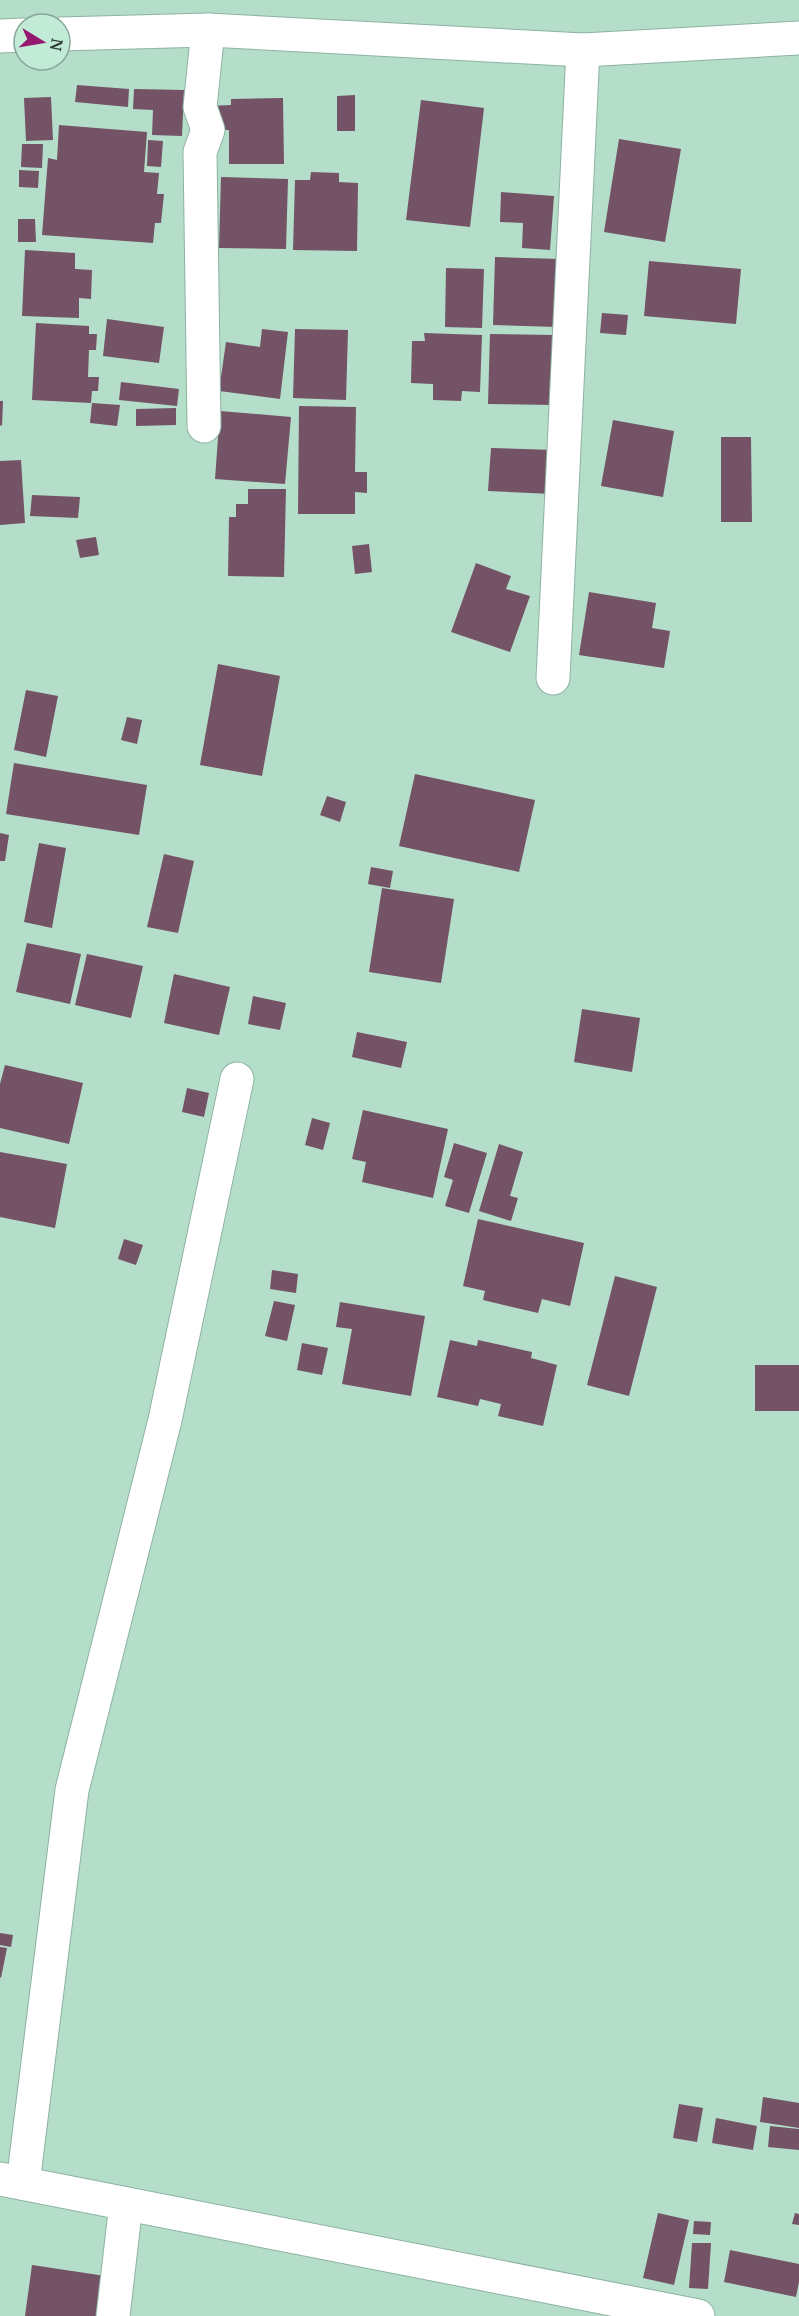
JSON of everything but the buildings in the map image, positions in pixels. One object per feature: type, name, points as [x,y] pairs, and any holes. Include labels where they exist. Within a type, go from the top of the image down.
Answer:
[{"type":"street","points":[[204,426],[200,152],[208,130],[200,107],[208,30]]},
{"type":"street","points":[[72,34],[208,30],[583,50],[799,38]]},
{"type":"street","points":[[553,678],[583,50]]},
{"type":"street","points":[[237,1079],[165,1420],[72,1790],[11,2181],[698,2316]]},
{"type":"street","points":[[113,2316],[126,2204]]}]
